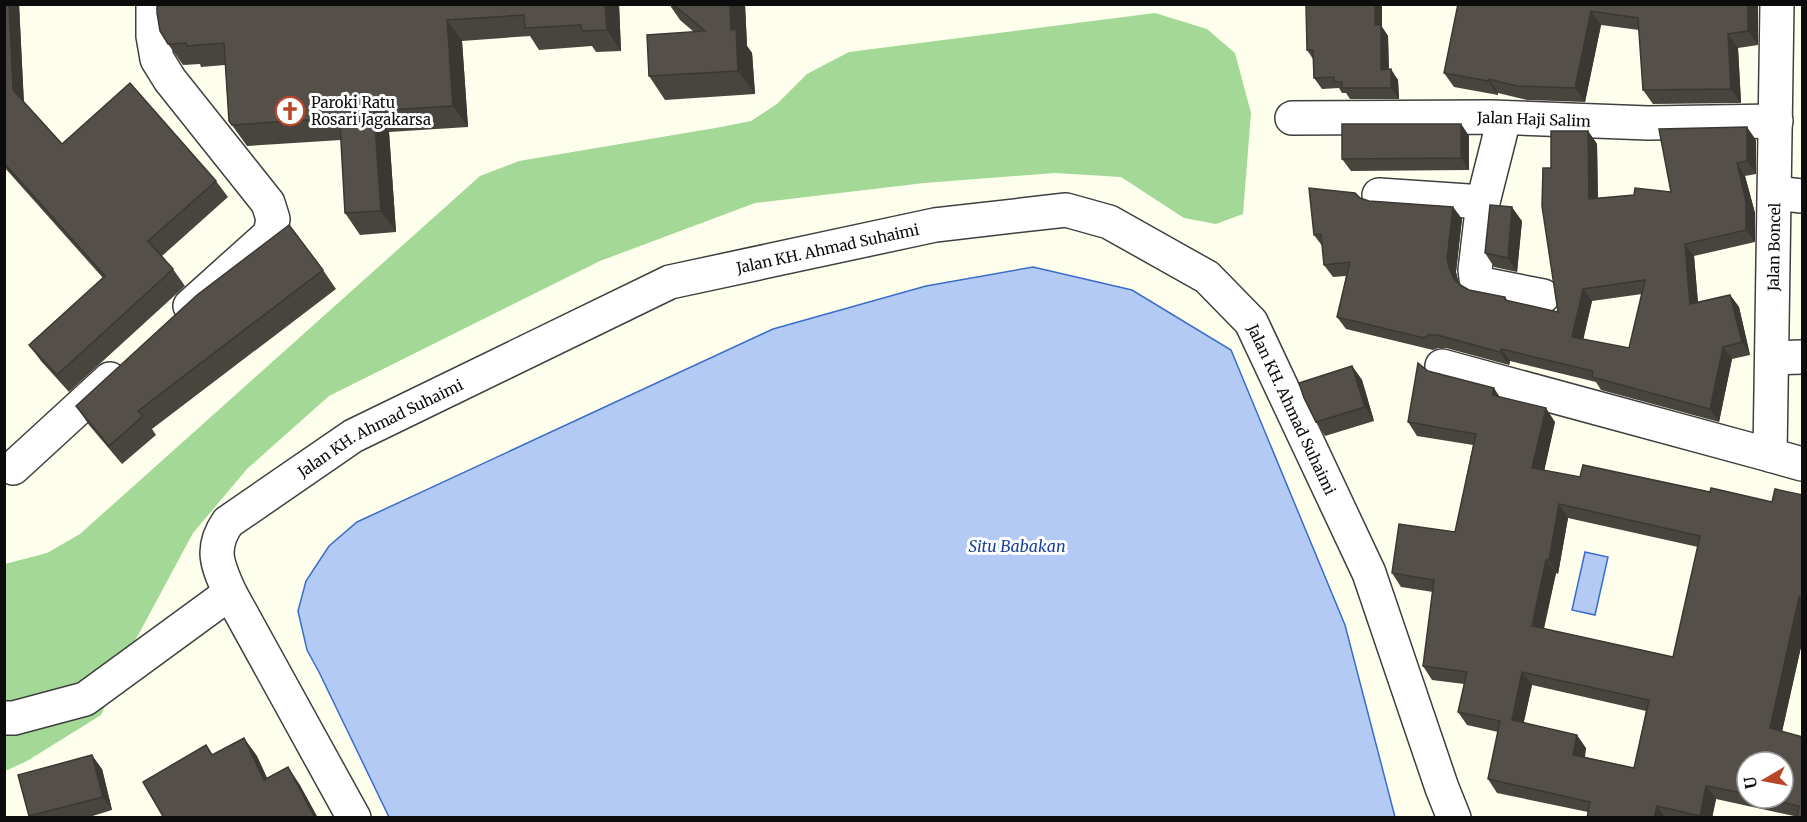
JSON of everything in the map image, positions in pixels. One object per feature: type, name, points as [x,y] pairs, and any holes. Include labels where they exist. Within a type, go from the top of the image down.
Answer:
[{"type":"street","points":[[153,4],[153,36],[157,59],[170,80],[268,203],[273,219],[270,234],[168,326]]},
{"type":"street","name":"Jalan Boncel","points":[[1770,455],[1787,358],[1789,195],[1776,121],[1777,4]]},
{"type":"street","name":"Jalan Haji Salim","points":[[1292,118],[1491,117],[1648,123],[1776,121]]},
{"type":"street","points":[[1504,119],[1483,202],[1476,278],[1482,284],[1544,296]]},
{"type":"street","points":[[1378,195],[1483,202]]},
{"type":"street","name":"Jalan KH. Ahmad Suhaimi","points":[[354,818],[230,593],[217,561],[221,537],[228,522],[353,436],[670,282],[935,225],[1066,210],[1109,222],[1207,277],[1251,322],[1369,573],[1454,818]]},
{"type":"street","points":[[13,468],[133,358]]},
{"type":"street","points":[[1442,366],[1803,464]]},
{"type":"street","points":[[4,718],[14,718],[85,699],[230,593]]},
{"type":"green space","points":[[1155,13],[1207,29],[1235,53],[1251,113],[1243,214],[1216,224],[1184,218],[1121,177],[1055,173],[924,183],[755,203],[600,261],[329,396],[247,469],[193,533],[128,654],[101,715],[27,761],[5,771],[5,564],[47,553],[80,534],[480,176],[519,161],[751,121],[777,104],[807,74],[849,52]]},
{"type":"water","name":"Situ Babakan","points":[[1033,267],[1132,290],[1231,350],[1345,625],[1395,817],[389,817],[307,650],[298,611],[306,581],[329,546],[357,522],[773,329],[926,286]]},
{"type":"water","points":[[1585,552],[1608,557],[1595,615],[1572,610]]},
{"type":"building","points":[[4,4],[9,4],[13,90],[62,144],[130,83],[216,181],[148,241],[173,269],[57,375],[29,345],[105,276],[4,163]]},
{"type":"building","points":[[157,4],[605,4],[607,30],[582,31],[581,25],[525,28],[524,15],[447,20],[453,106],[374,111],[381,211],[345,213],[340,124],[338,125],[337,118],[232,125],[229,121],[224,43],[187,46],[186,43],[168,44],[160,31]]},
{"type":"building","points":[[673,4],[730,4],[731,30],[736,29],[738,71],[649,76],[647,35],[705,31]]},
{"type":"building","points":[[1375,4],[1375,25],[1381,25],[1381,70],[1391,69],[1391,88],[1342,88],[1342,82],[1334,82],[1334,77],[1314,78],[1313,50],[1307,50],[1306,5]]},
{"type":"building","points":[[1458,4],[1748,4],[1748,31],[1728,34],[1731,89],[1643,90],[1638,18],[1591,11],[1575,88],[1517,86],[1489,79],[1488,81],[1444,73]]},
{"type":"building","points":[[1342,124],[1461,124],[1461,158],[1342,159]]},
{"type":"building","points":[[1747,127],[1747,161],[1737,163],[1746,201],[1746,230],[1685,244],[1690,304],[1730,295],[1742,342],[1723,347],[1710,409],[1592,377],[1593,371],[1501,349],[1500,352],[1437,335],[1424,338],[1337,317],[1350,262],[1324,265],[1321,234],[1314,235],[1309,188],[1355,193],[1360,198],[1369,201],[1453,207],[1447,259],[1454,279],[1460,285],[1469,290],[1505,297],[1505,300],[1558,312],[1542,206],[1543,168],[1551,168],[1551,131],[1588,131],[1589,199],[1634,195],[1635,188],[1671,192],[1659,129]],"holes":[[[1645,280],[1629,348],[1572,337],[1583,289]]]},
{"type":"building","points":[[1490,205],[1512,207],[1508,258],[1485,253]]},
{"type":"building","points":[[289,225],[323,270],[138,411],[143,416],[109,446],[76,406],[197,295]]},
{"type":"building","points":[[1418,363],[1428,371],[1494,388],[1492,395],[1546,408],[1532,468],[1580,477],[1583,465],[1710,492],[1711,488],[1772,502],[1775,489],[1803,495],[1803,598],[1799,597],[1770,728],[1803,737],[1803,818],[1797,818],[1799,806],[1795,805],[1795,750],[1735,750],[1735,792],[1706,786],[1700,816],[1657,806],[1654,818],[1587,818],[1590,802],[1488,779],[1500,721],[1458,712],[1467,672],[1423,666],[1434,580],[1392,573],[1399,524],[1455,532],[1476,434],[1408,422]],"holes":[[[1559,504],[1700,536],[1673,657],[1532,626],[1546,560],[1549,560]],[[1522,672],[1649,700],[1634,768],[1573,755],[1577,735],[1512,720]]]},
{"type":"building","points":[[1352,366],[1365,407],[1316,422],[1299,383]]},
{"type":"building","points":[[244,738],[264,780],[288,767],[315,818],[164,818],[143,782],[206,745],[212,755]]},
{"type":"building","points":[[92,755],[103,797],[29,816],[18,775]]},
{"type":"place","name":"Paroki Ratu Rosari Jagakarsa","points":[[290,111]]}]
